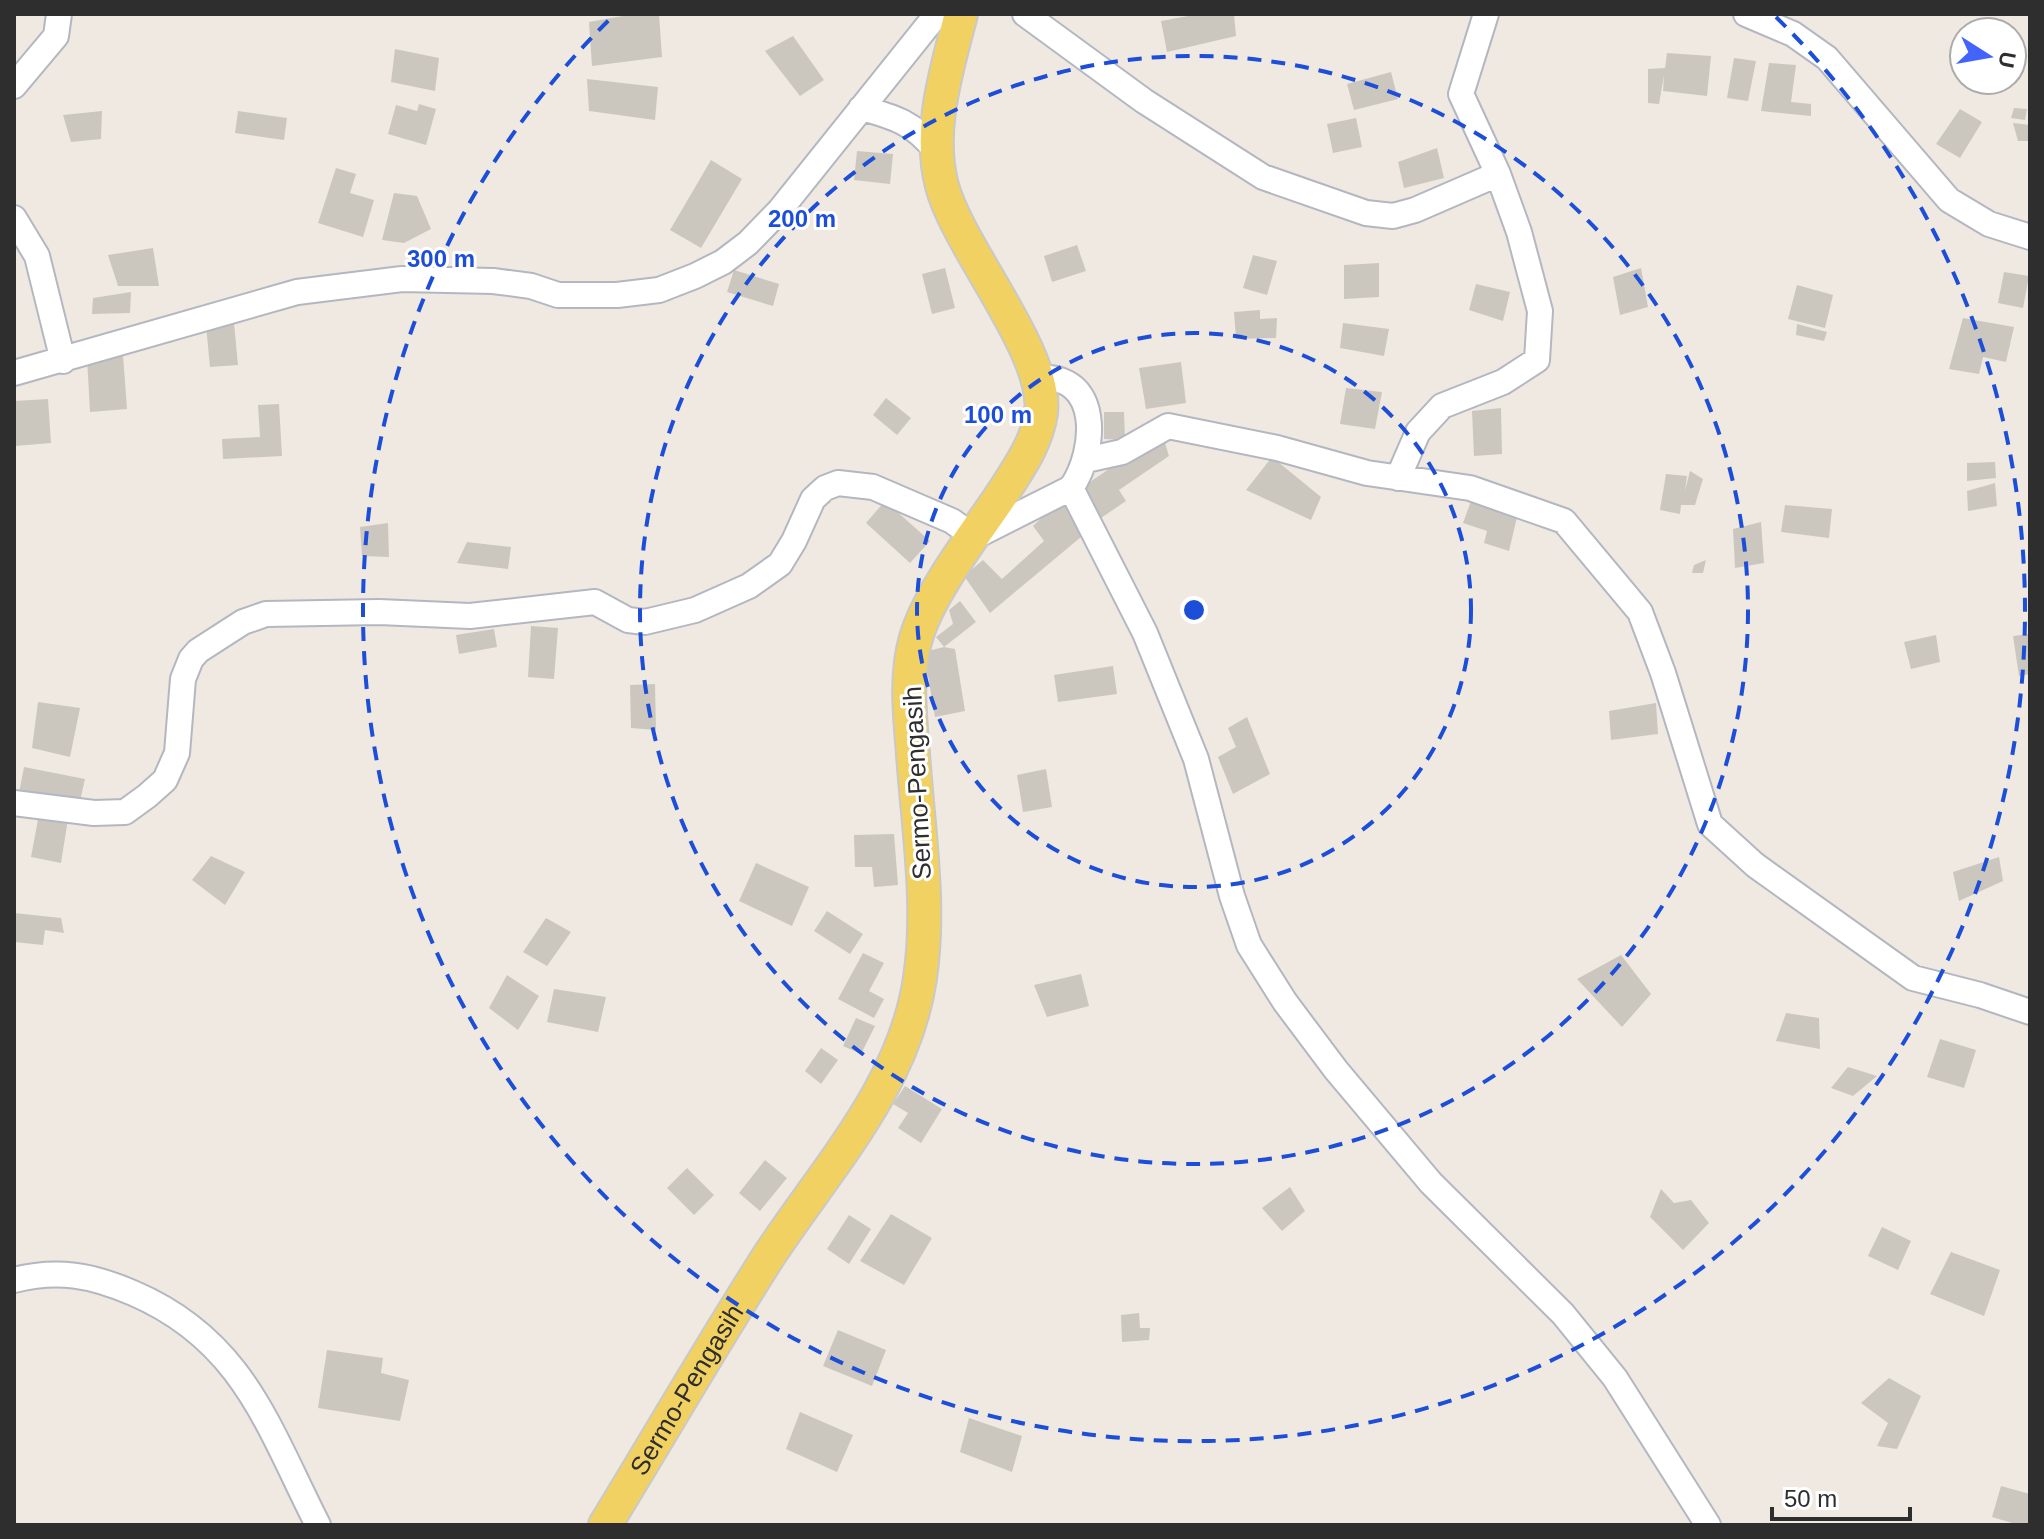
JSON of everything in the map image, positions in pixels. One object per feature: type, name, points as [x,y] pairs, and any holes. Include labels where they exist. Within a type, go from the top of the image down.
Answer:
[{"type":"main road","name":"Sermo-Pengasih","points":[[605,1525],[769,1256],[876,1099],[909,1028],[921,977],[924,901],[909,680],[915,638],[931,600],[1025,459],[1042,410],[1037,378],[1026,351],[942,188],[936,151],[938,118],[961,14]]},
{"type":"street","points":[[14,86],[56,36],[59,14]]},
{"type":"street","points":[[14,373],[297,292],[402,279],[493,281],[531,286],[558,295],[617,295],[659,290],[723,262],[748,243],[817,167],[937,14]]},
{"type":"street","points":[[1025,14],[1144,101],[1263,177],[1366,213],[1393,216],[1415,210],[1498,174]]},
{"type":"street","points":[[1398,478],[1418,432],[1442,406],[1503,382],[1537,360],[1540,311],[1519,232],[1498,174],[1461,94],[1486,14]]},
{"type":"street","points":[[1746,14],[1793,34],[1827,58],[1949,200],[1989,224],[2030,237]]},
{"type":"street","points":[[861,108],[903,121],[921,132],[936,151]]},
{"type":"street","points":[[14,218],[37,256],[63,361]]},
{"type":"street","points":[[14,803],[94,813],[125,812],[147,796],[165,780],[177,753],[183,679],[191,659],[232,628],[266,614],[379,612],[470,616],[595,602],[628,620],[645,622],[695,610],[749,586],[780,564],[813,499],[825,488],[838,483],[873,487],[952,521],[974,537],[1071,488],[1086,460],[1090,433],[1088,412],[1079,395],[1064,382],[1051,377],[1037,378]]},
{"type":"street","points":[[1086,460],[1122,452],[1168,426],[1277,448],[1367,473],[1470,488],[1564,521],[1640,612],[1663,673],[1710,824],[1755,865],[1913,978],[2030,1012]]},
{"type":"street","points":[[1071,488],[1145,633],[1196,759],[1232,896],[1249,945],[1285,1002],[1336,1070],[1431,1183],[1563,1314],[1615,1378],[1708,1525]]},
{"type":"street","points":[[14,1280],[50,1273],[92,1278],[154,1302],[199,1331],[235,1369],[261,1409],[318,1525]]},
{"type":"building","points":[[634,14],[659,14],[662,57],[592,66],[589,22]]},
{"type":"building","points":[[1199,14],[1234,14],[1236,36],[1167,52],[1161,21]]},
{"type":"building","points":[[793,36],[824,80],[800,96],[765,51]]},
{"type":"building","points":[[395,49],[439,58],[435,91],[391,82]]},
{"type":"building","points":[[1667,53],[1711,56],[1707,96],[1663,91],[1664,75],[1659,104],[1648,103],[1648,69],[1665,68]]},
{"type":"building","points":[[1734,58],[1756,61],[1748,101],[1727,98]]},
{"type":"building","points":[[1769,63],[1796,65],[1791,102],[1811,104],[1811,116],[1761,111]]},
{"type":"building","points":[[1391,72],[1398,99],[1354,110],[1347,84]]},
{"type":"building","points":[[587,79],[658,87],[655,120],[589,111]]},
{"type":"building","points":[[419,104],[436,109],[426,145],[388,134],[396,105],[417,111]]},
{"type":"building","points":[[2014,108],[2027,109],[2025,120],[2011,118]]},
{"type":"building","points":[[1960,109],[1982,122],[1960,158],[1936,144]]},
{"type":"building","points":[[102,111],[101,139],[71,142],[63,115]]},
{"type":"building","points":[[238,111],[287,118],[284,140],[235,133]]},
{"type":"building","points":[[1356,118],[1362,147],[1333,153],[1327,124]]},
{"type":"building","points":[[2013,123],[2030,125],[2030,141],[2018,141]]},
{"type":"building","points":[[1437,148],[1444,178],[1404,188],[1398,162]]},
{"type":"building","points":[[857,151],[893,154],[890,184],[854,180]]},
{"type":"building","points":[[711,160],[742,179],[701,248],[670,230]]},
{"type":"building","points":[[336,168],[356,174],[350,193],[374,200],[363,237],[318,223]]},
{"type":"building","points":[[394,193],[417,196],[431,229],[404,243],[382,240]]},
{"type":"building","points":[[1077,245],[1086,271],[1052,282],[1044,256]]},
{"type":"building","points":[[153,248],[159,286],[118,286],[108,255]]},
{"type":"building","points":[[1253,255],[1277,261],[1267,295],[1243,288]]},
{"type":"building","points":[[1379,263],[1379,297],[1344,299],[1344,265]]},
{"type":"building","points":[[945,268],[955,308],[932,314],[922,274]]},
{"type":"building","points":[[1641,268],[1648,307],[1620,315],[1613,277]]},
{"type":"building","points":[[734,270],[779,284],[773,306],[727,292]]},
{"type":"building","points":[[2004,272],[2029,276],[2023,308],[1998,303]]},
{"type":"building","points":[[1476,284],[1510,292],[1503,321],[1469,310]]},
{"type":"building","points":[[1797,285],[1833,295],[1825,328],[1788,319]]},
{"type":"building","points":[[131,292],[130,313],[92,314],[93,298]]},
{"type":"building","points":[[1260,310],[1260,319],[1277,318],[1276,338],[1236,339],[1234,312]]},
{"type":"building","points":[[1963,318],[2014,327],[2006,362],[1983,357],[1979,374],[1949,369]]},
{"type":"building","points":[[234,323],[238,365],[210,367],[206,325]]},
{"type":"building","points":[[1343,323],[1389,329],[1384,356],[1340,348]]},
{"type":"building","points":[[1797,324],[1827,332],[1824,341],[1796,335]]},
{"type":"building","points":[[123,355],[127,409],[90,412],[87,358]]},
{"type":"building","points":[[1181,362],[1186,403],[1146,409],[1139,368]]},
{"type":"building","points":[[1346,388],[1382,392],[1375,429],[1340,424]]},
{"type":"building","points":[[886,398],[911,418],[897,435],[873,415]]},
{"type":"building","points":[[48,399],[51,443],[15,446],[14,401]]},
{"type":"building","points":[[279,404],[282,456],[223,459],[222,439],[260,437],[258,405]]},
{"type":"building","points":[[1501,408],[1502,454],[1474,456],[1472,411]]},
{"type":"building","points":[[1104,412],[1124,412],[1125,440],[1104,439]]},
{"type":"building","points":[[1162,433],[1169,456],[1119,490],[1126,501],[1101,518],[1081,488]]},
{"type":"building","points":[[1272,457],[1321,497],[1311,520],[1246,490]]},
{"type":"building","points":[[1995,462],[1996,478],[1967,481],[1967,463]]},
{"type":"building","points":[[1690,471],[1703,479],[1695,505],[1681,505],[1680,514],[1660,510],[1666,474],[1687,476],[1685,491]]},
{"type":"building","points":[[1995,483],[1997,506],[1968,511],[1967,491]]},
{"type":"building","points":[[1062,499],[1087,532],[990,613],[964,576],[983,560],[1002,579],[1044,541],[1033,526]]},
{"type":"building","points":[[885,501],[930,541],[910,563],[866,523]]},
{"type":"building","points":[[1471,501],[1518,513],[1509,551],[1484,543],[1487,531],[1463,523]]},
{"type":"building","points":[[1785,505],[1832,509],[1829,538],[1781,532]]},
{"type":"building","points":[[1761,522],[1764,563],[1735,568],[1733,529]]},
{"type":"building","points":[[388,523],[389,557],[362,556],[360,527]]},
{"type":"building","points":[[467,542],[511,547],[508,569],[457,563]]},
{"type":"building","points":[[1706,560],[1703,573],[1692,573],[1694,565]]},
{"type":"building","points":[[960,601],[976,622],[944,647],[936,637],[953,624],[949,610]]},
{"type":"building","points":[[531,626],[558,628],[554,679],[528,677]]},
{"type":"building","points":[[494,629],[497,647],[459,654],[456,635]]},
{"type":"building","points":[[2030,634],[2030,674],[2019,676],[2013,636]]},
{"type":"building","points":[[1936,635],[1940,662],[1911,669],[1904,642]]},
{"type":"building","points":[[944,647],[955,649],[965,711],[935,717],[924,652]]},
{"type":"building","points":[[1113,666],[1117,694],[1058,702],[1054,675]]},
{"type":"building","points":[[655,684],[656,730],[631,728],[630,685]]},
{"type":"building","points":[[38,702],[80,708],[70,757],[32,748]]},
{"type":"building","points":[[1656,703],[1658,734],[1611,740],[1609,711]]},
{"type":"building","points":[[1247,717],[1270,774],[1233,794],[1218,757],[1236,747],[1228,728]]},
{"type":"building","points":[[24,767],[85,779],[79,805],[19,793]]},
{"type":"building","points":[[1046,769],[1052,807],[1023,812],[1017,775]]},
{"type":"building","points":[[39,814],[68,819],[61,863],[31,857]]},
{"type":"building","points":[[894,834],[898,885],[874,887],[872,867],[855,867],[854,835]]},
{"type":"building","points":[[211,856],[245,872],[225,905],[192,880]]},
{"type":"building","points":[[1999,857],[2003,881],[1959,901],[1953,872]]},
{"type":"building","points":[[756,863],[809,887],[792,926],[739,901]]},
{"type":"building","points":[[827,911],[863,934],[850,954],[814,931]]},
{"type":"building","points":[[14,913],[61,918],[64,933],[45,930],[43,945],[14,942]]},
{"type":"building","points":[[546,918],[571,932],[547,966],[523,952]]},
{"type":"building","points":[[863,953],[884,963],[869,991],[884,999],[874,1018],[838,999]]},
{"type":"building","points":[[1621,955],[1651,994],[1622,1027],[1577,979]]},
{"type":"building","points":[[1081,974],[1089,1006],[1047,1017],[1034,985]]},
{"type":"building","points":[[507,975],[539,996],[518,1030],[489,1008]]},
{"type":"building","points":[[554,989],[606,997],[598,1032],[547,1022]]},
{"type":"building","points":[[1786,1013],[1819,1018],[1820,1049],[1776,1041]]},
{"type":"building","points":[[856,1018],[875,1026],[861,1054],[843,1046]]},
{"type":"building","points":[[1940,1039],[1976,1050],[1964,1088],[1927,1077]]},
{"type":"building","points":[[821,1048],[838,1060],[821,1084],[805,1071]]},
{"type":"building","points":[[1848,1067],[1877,1076],[1853,1096],[1831,1088]]},
{"type":"building","points":[[905,1086],[942,1109],[921,1143],[898,1128],[908,1113],[893,1104]]},
{"type":"building","points":[[765,1160],[787,1178],[760,1211],[739,1193]]},
{"type":"building","points":[[687,1168],[714,1195],[694,1215],[667,1188]]},
{"type":"building","points":[[1290,1187],[1305,1211],[1282,1231],[1262,1208]]},
{"type":"building","points":[[1661,1189],[1674,1203],[1691,1200],[1709,1223],[1683,1250],[1650,1217]]},
{"type":"building","points":[[891,1214],[932,1238],[904,1285],[860,1261]]},
{"type":"building","points":[[849,1215],[871,1229],[849,1264],[827,1249]]},
{"type":"building","points":[[1882,1227],[1911,1241],[1898,1270],[1868,1256]]},
{"type":"building","points":[[1951,1252],[2000,1270],[1984,1316],[1930,1294]]},
{"type":"building","points":[[1139,1313],[1140,1328],[1150,1328],[1149,1340],[1122,1342],[1121,1315]]},
{"type":"building","points":[[838,1330],[886,1350],[872,1386],[823,1366]]},
{"type":"building","points":[[327,1350],[383,1358],[381,1373],[409,1380],[400,1421],[318,1408]]},
{"type":"building","points":[[1889,1378],[1921,1396],[1897,1449],[1877,1446],[1888,1423],[1861,1403]]},
{"type":"building","points":[[800,1412],[853,1435],[837,1472],[786,1449]]},
{"type":"building","points":[[969,1418],[1022,1436],[1012,1472],[960,1452]]},
{"type":"building","points":[[2001,1486],[2030,1494],[2030,1525],[1992,1517]]}]
